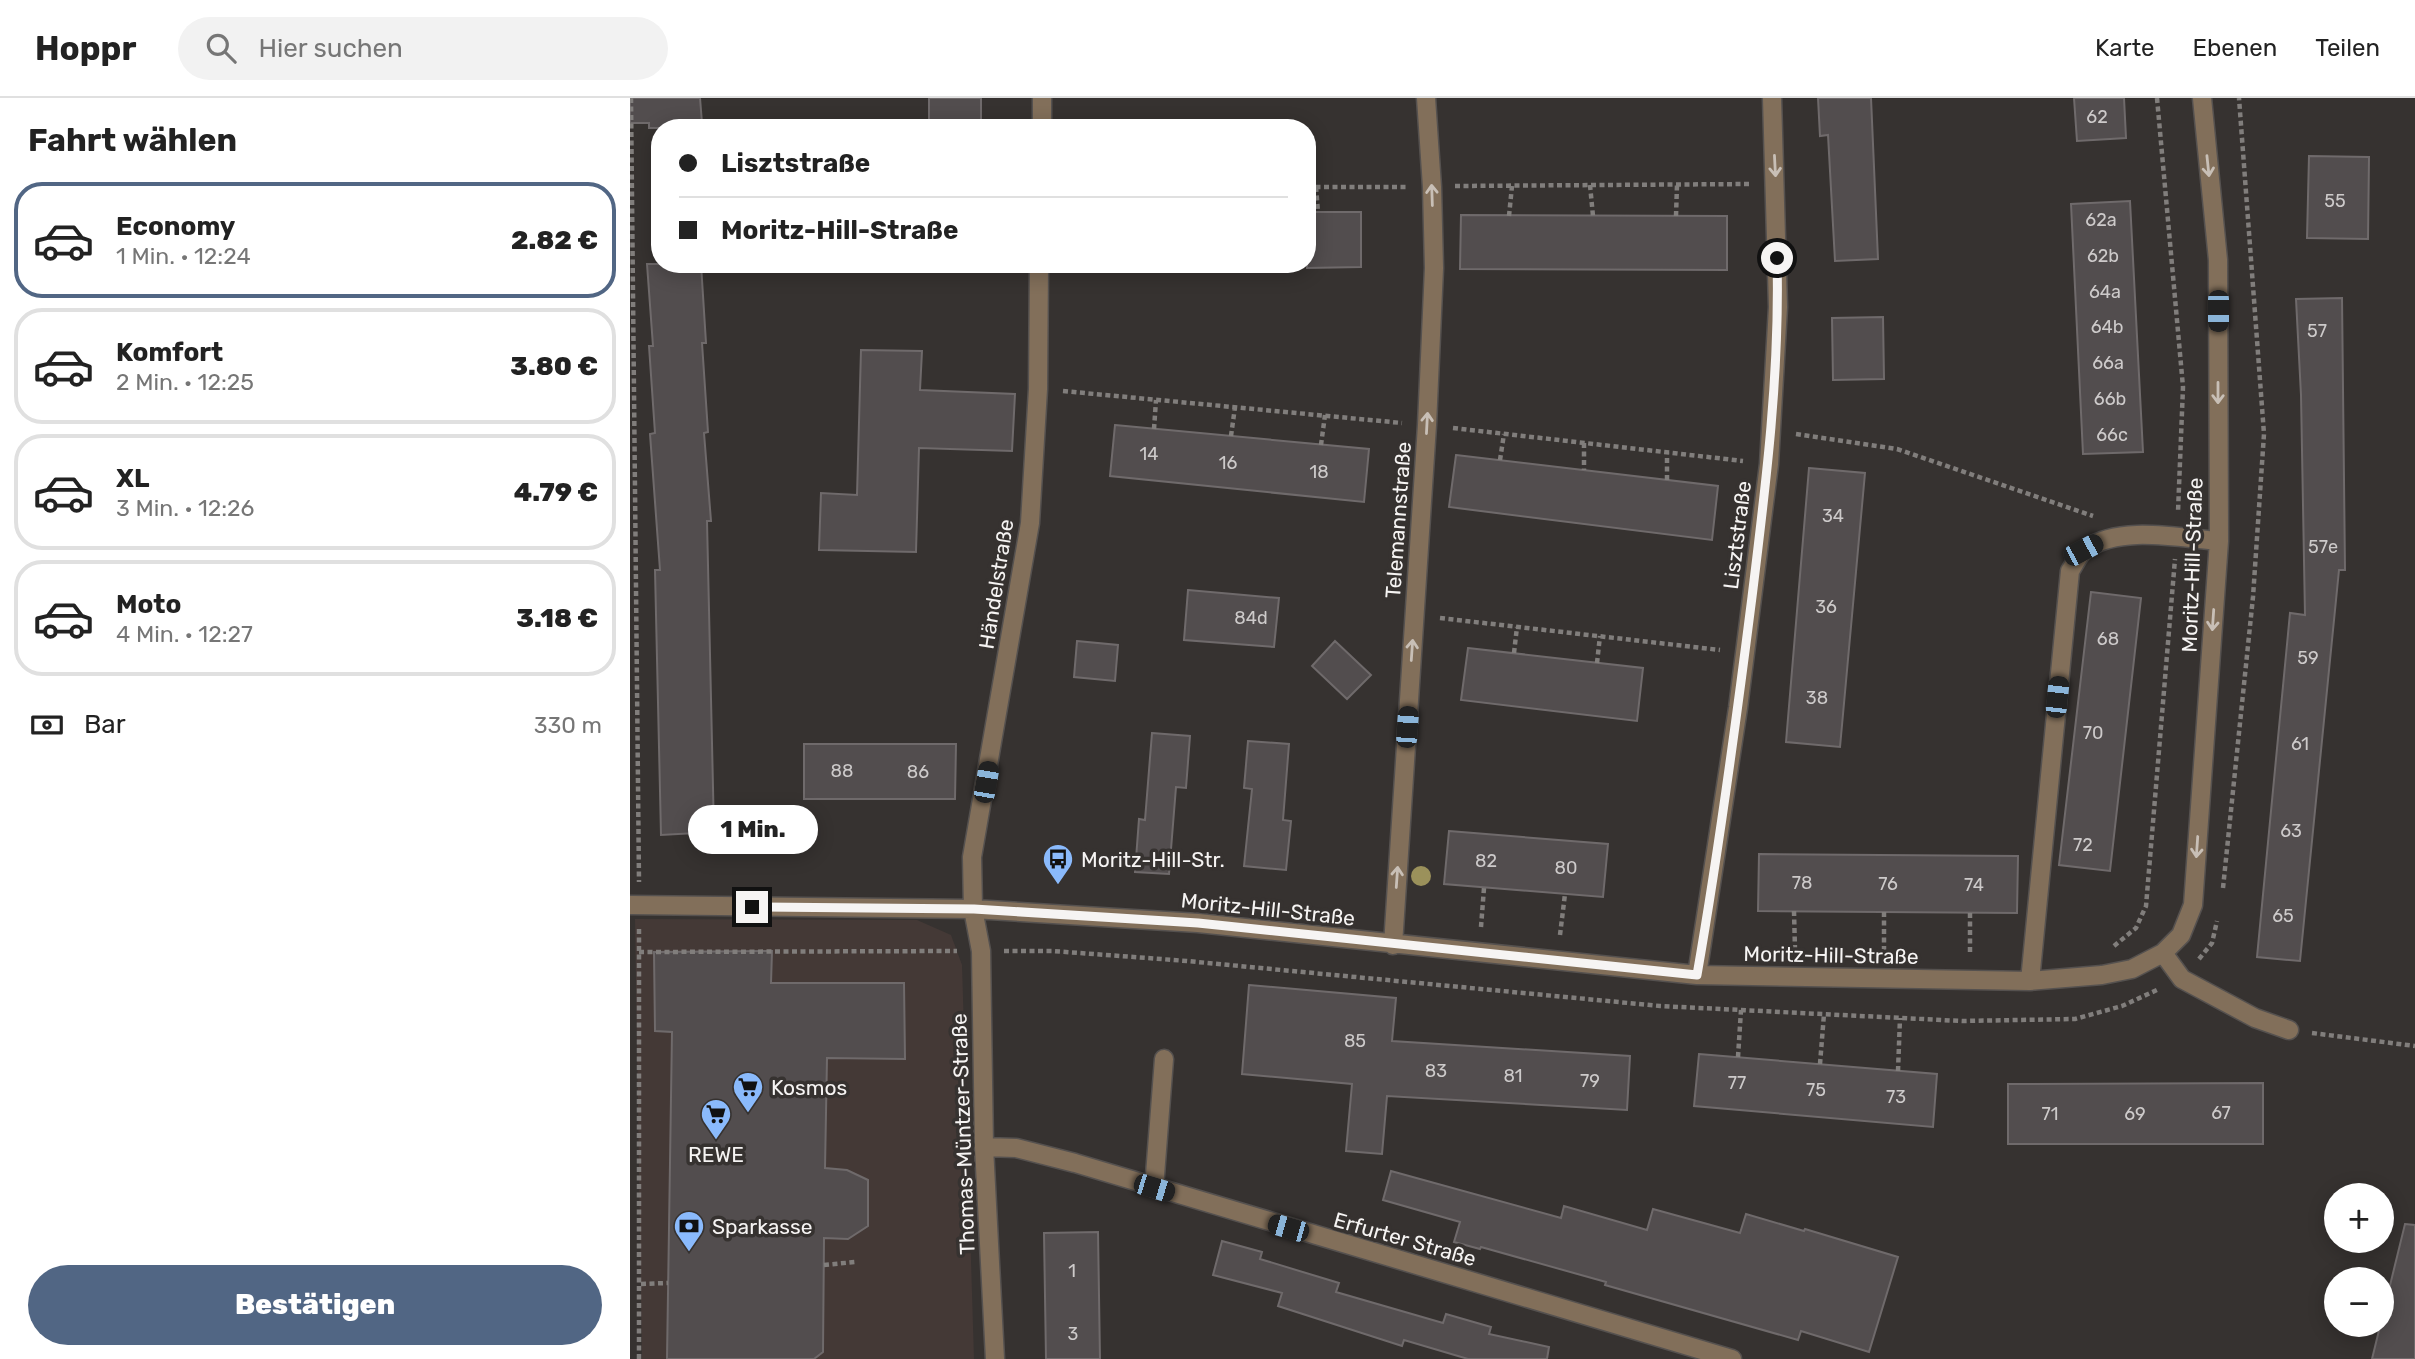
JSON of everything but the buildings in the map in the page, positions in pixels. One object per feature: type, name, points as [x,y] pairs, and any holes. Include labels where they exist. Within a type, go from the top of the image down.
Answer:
[{"type":"street","points":[[1042,98],[1042,119]]},
{"type":"street","name":"Telemannstraße","points":[[1393,945],[1432,321],[1432,187],[1426,98]]},
{"type":"street","name":"Lisztstraße","points":[[1697,975],[1745,652],[1771,430],[1778,307],[1772,98]]},
{"type":"street","name":"Moritz-Hill-Straße","points":[[635,905],[974,909],[1198,923],[1697,975],[2030,981],[2102,975],[2132,969],[2163,953],[2181,935],[2193,905],[2219,541],[2218,260],[2202,98]]},
{"type":"street","name":"Händelstraße","points":[[974,909],[972,857],[1030,523],[1038,389],[1039,273]]},
{"type":"street","points":[[2030,981],[2070,571],[2083,550],[2108,537],[2127,535],[2219,541]]},
{"type":"street","name":"Thomas-Müntzer-Straße","points":[[974,909],[981,951],[984,1147],[995,1359]]},
{"type":"street","points":[[2163,953],[2182,979],[2255,1018],[2289,1030]]},
{"type":"street","points":[[1154,1188],[1164,1059]]},
{"type":"street","name":"Erfurter Straße","points":[[984,1147],[1016,1148],[1732,1359]]},
{"type":"path","points":[[631,98],[639,1359]]},
{"type":"path","points":[[2102,948],[2114,946],[2136,928],[2146,906],[2177,538],[2183,387],[2157,98]]},
{"type":"path","points":[[1676,216],[1677,185]]},
{"type":"path","points":[[1318,212],[1316,187],[1776,185]]},
{"type":"path","points":[[1509,216],[1512,186]]},
{"type":"path","points":[[1590,186],[1593,216]]},
{"type":"path","points":[[1154,429],[1157,400]]},
{"type":"path","points":[[1231,436],[1235,407]]},
{"type":"path","points":[[1321,445],[1325,415]]},
{"type":"path","points":[[1771,430],[1897,449],[2099,518],[2127,535]]},
{"type":"path","points":[[1500,460],[1504,434]]},
{"type":"path","points":[[1584,443],[1584,470]]},
{"type":"path","points":[[1667,452],[1667,480]]},
{"type":"path","points":[[1415,616],[1745,652]]},
{"type":"path","points":[[1514,653],[1517,627]]},
{"type":"path","points":[[1597,663],[1600,636]]},
{"type":"path","points":[[1481,928],[1484,888]]},
{"type":"path","points":[[1560,936],[1565,894]]},
{"type":"path","points":[[1794,911],[1795,950]]},
{"type":"path","points":[[1884,912],[1884,952]]},
{"type":"path","points":[[1970,913],[1970,953]]},
{"type":"path","points":[[1468,927],[1494,929]]},
{"type":"path","points":[[1547,935],[1573,937]]},
{"type":"path","points":[[1782,950],[1808,950]]},
{"type":"path","points":[[1871,951],[1896,952]]},
{"type":"path","points":[[1958,953],[1983,954]]},
{"type":"path","points":[[1738,1057],[1741,1010]]},
{"type":"path","points":[[1820,1064],[1824,1014]]},
{"type":"path","points":[[1898,1071],[1900,1018]]},
{"type":"path","points":[[2333,1037],[2415,1046]]},
{"type":"path","points":[[824,1265],[855,1262]]},
{"type":"path","points":[[640,1284],[668,1283]]},
{"type":"shaded area","points":[[635,919],[917,920],[951,935],[962,965],[974,1359],[642,1359]]},
{"type":"place","name":"Moritz-Hill-Str.","points":[[1058,886]]},
{"type":"place","name":"Kosmos","points":[[748,1114]]},
{"type":"place","name":"REWE","points":[[716,1141]]},
{"type":"place","name":"Sparkasse","points":[[689,1253]]},
{"type":"route","points":[[752,907],[974,909],[1198,923],[1697,975],[1738,708],[1769,464],[1778,307],[1777,258]]}]
